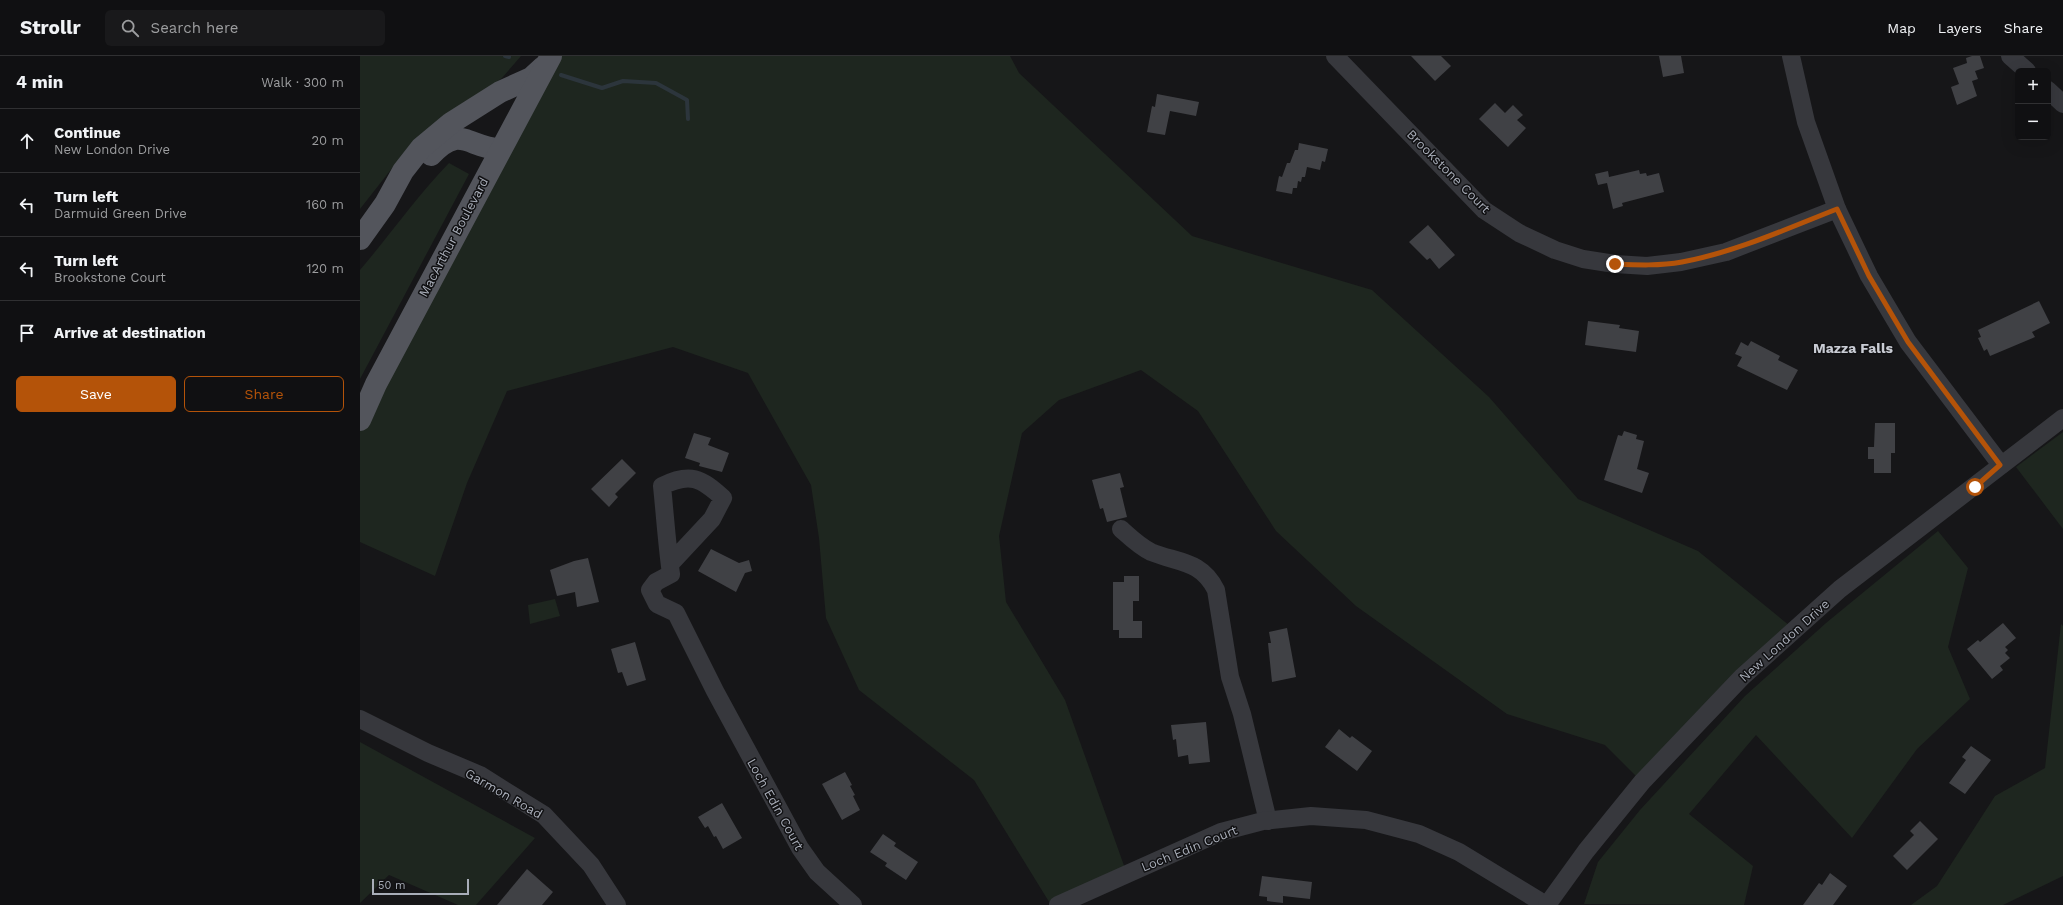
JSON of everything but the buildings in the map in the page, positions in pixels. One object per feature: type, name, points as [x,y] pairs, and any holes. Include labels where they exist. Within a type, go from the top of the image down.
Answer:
[{"type":"main road","points":[[360,239],[385,204],[412,159],[421,148],[451,123],[500,92],[531,78],[548,61]]},
{"type":"main road","name":"MacArthur Boulevard","points":[[360,420],[376,384],[548,61]]},
{"type":"main road","points":[[441,131],[461,127],[471,128],[492,138],[500,150]]},
{"type":"main road","points":[[385,204],[435,151],[447,142],[454,139],[466,139],[488,149],[500,150]]},
{"type":"street","name":"Brookstone Court","points":[[1335,56],[1484,210],[1519,232],[1555,250],[1583,259],[1615,264],[1647,266],[1681,262],[1726,252],[1837,209]]},
{"type":"street","points":[[1791,56],[1806,122],[1837,209],[1869,276],[1908,342],[2000,465]]},
{"type":"street","points":[[2010,56],[2024,68]]},
{"type":"street","points":[[2051,93],[2063,104]]},
{"type":"street","name":"New London Drive","points":[[1547,905],[1586,851],[1642,782],[1742,678],[1840,589],[1975,487],[2000,465],[2063,418]]},
{"type":"street","points":[[677,478],[695,478],[709,486],[723,498],[712,519],[670,564],[662,486],[677,478]]},
{"type":"street","points":[[1121,529],[1136,544],[1152,552],[1200,569],[1211,579],[1216,590],[1230,677],[1242,714],[1268,821]]},
{"type":"street","name":"Loch Edin Court","points":[[670,564],[671,574],[656,582],[650,590],[657,604],[676,613],[715,691],[800,848],[817,872],[853,905]]},
{"type":"street","name":"Garmon Road","points":[[360,719],[428,753],[480,775],[544,815],[591,865],[616,905]]},
{"type":"street","name":"Loch Edin Court","points":[[1058,905],[1221,832],[1268,821],[1310,816],[1366,820],[1419,834],[1459,852],[1547,905]]},
{"type":"shaded area","points":[[360,56],[521,56],[502,78],[411,144],[360,209]]},
{"type":"shaded area","points":[[551,56],[1010,56],[1019,73],[1192,236],[1372,290],[1489,397],[1578,499],[1698,551],[1795,630],[1642,782],[1605,745],[1507,714],[1356,606],[1276,531],[1198,411],[1141,370],[1059,400],[1022,433],[999,536],[1006,602],[1065,700],[1127,874],[1051,905],[974,780],[859,690],[826,618],[819,538],[811,485],[748,373],[673,347],[507,391],[467,483],[435,576],[360,542],[360,420]]},
{"type":"shaded area","points":[[449,163],[469,174],[360,379],[360,270]]},
{"type":"shaded area","points":[[2063,432],[2063,529],[2016,467]]},
{"type":"shaded area","points":[[1938,531],[1968,568],[1948,647],[1970,699],[1917,749],[1852,838],[1756,735],[1689,814],[1753,866],[1744,905],[1584,904],[1598,862],[1640,810],[1745,696],[1826,623]]},
{"type":"shaded area","points":[[555,599],[560,616],[530,624],[528,605]]},
{"type":"shaded area","points":[[2061,624],[2063,626],[2063,876],[2003,905],[1911,905],[1937,886],[1995,796],[2045,768]]},
{"type":"shaded area","points":[[360,742],[535,838],[476,905],[458,905],[389,875],[360,903]]},
{"type":"waterway","points":[[505,56],[509,57]]},
{"type":"waterway","points":[[561,75],[602,88],[623,81],[656,83],[687,100],[688,119]]},
{"type":"district","name":"Mazza Falls","points":[[1853,348]]},
{"type":"route","points":[[1615,264],[1647,266],[1681,262],[1726,252],[1837,209],[1869,276],[1908,342],[2000,465],[1975,487]]}]
